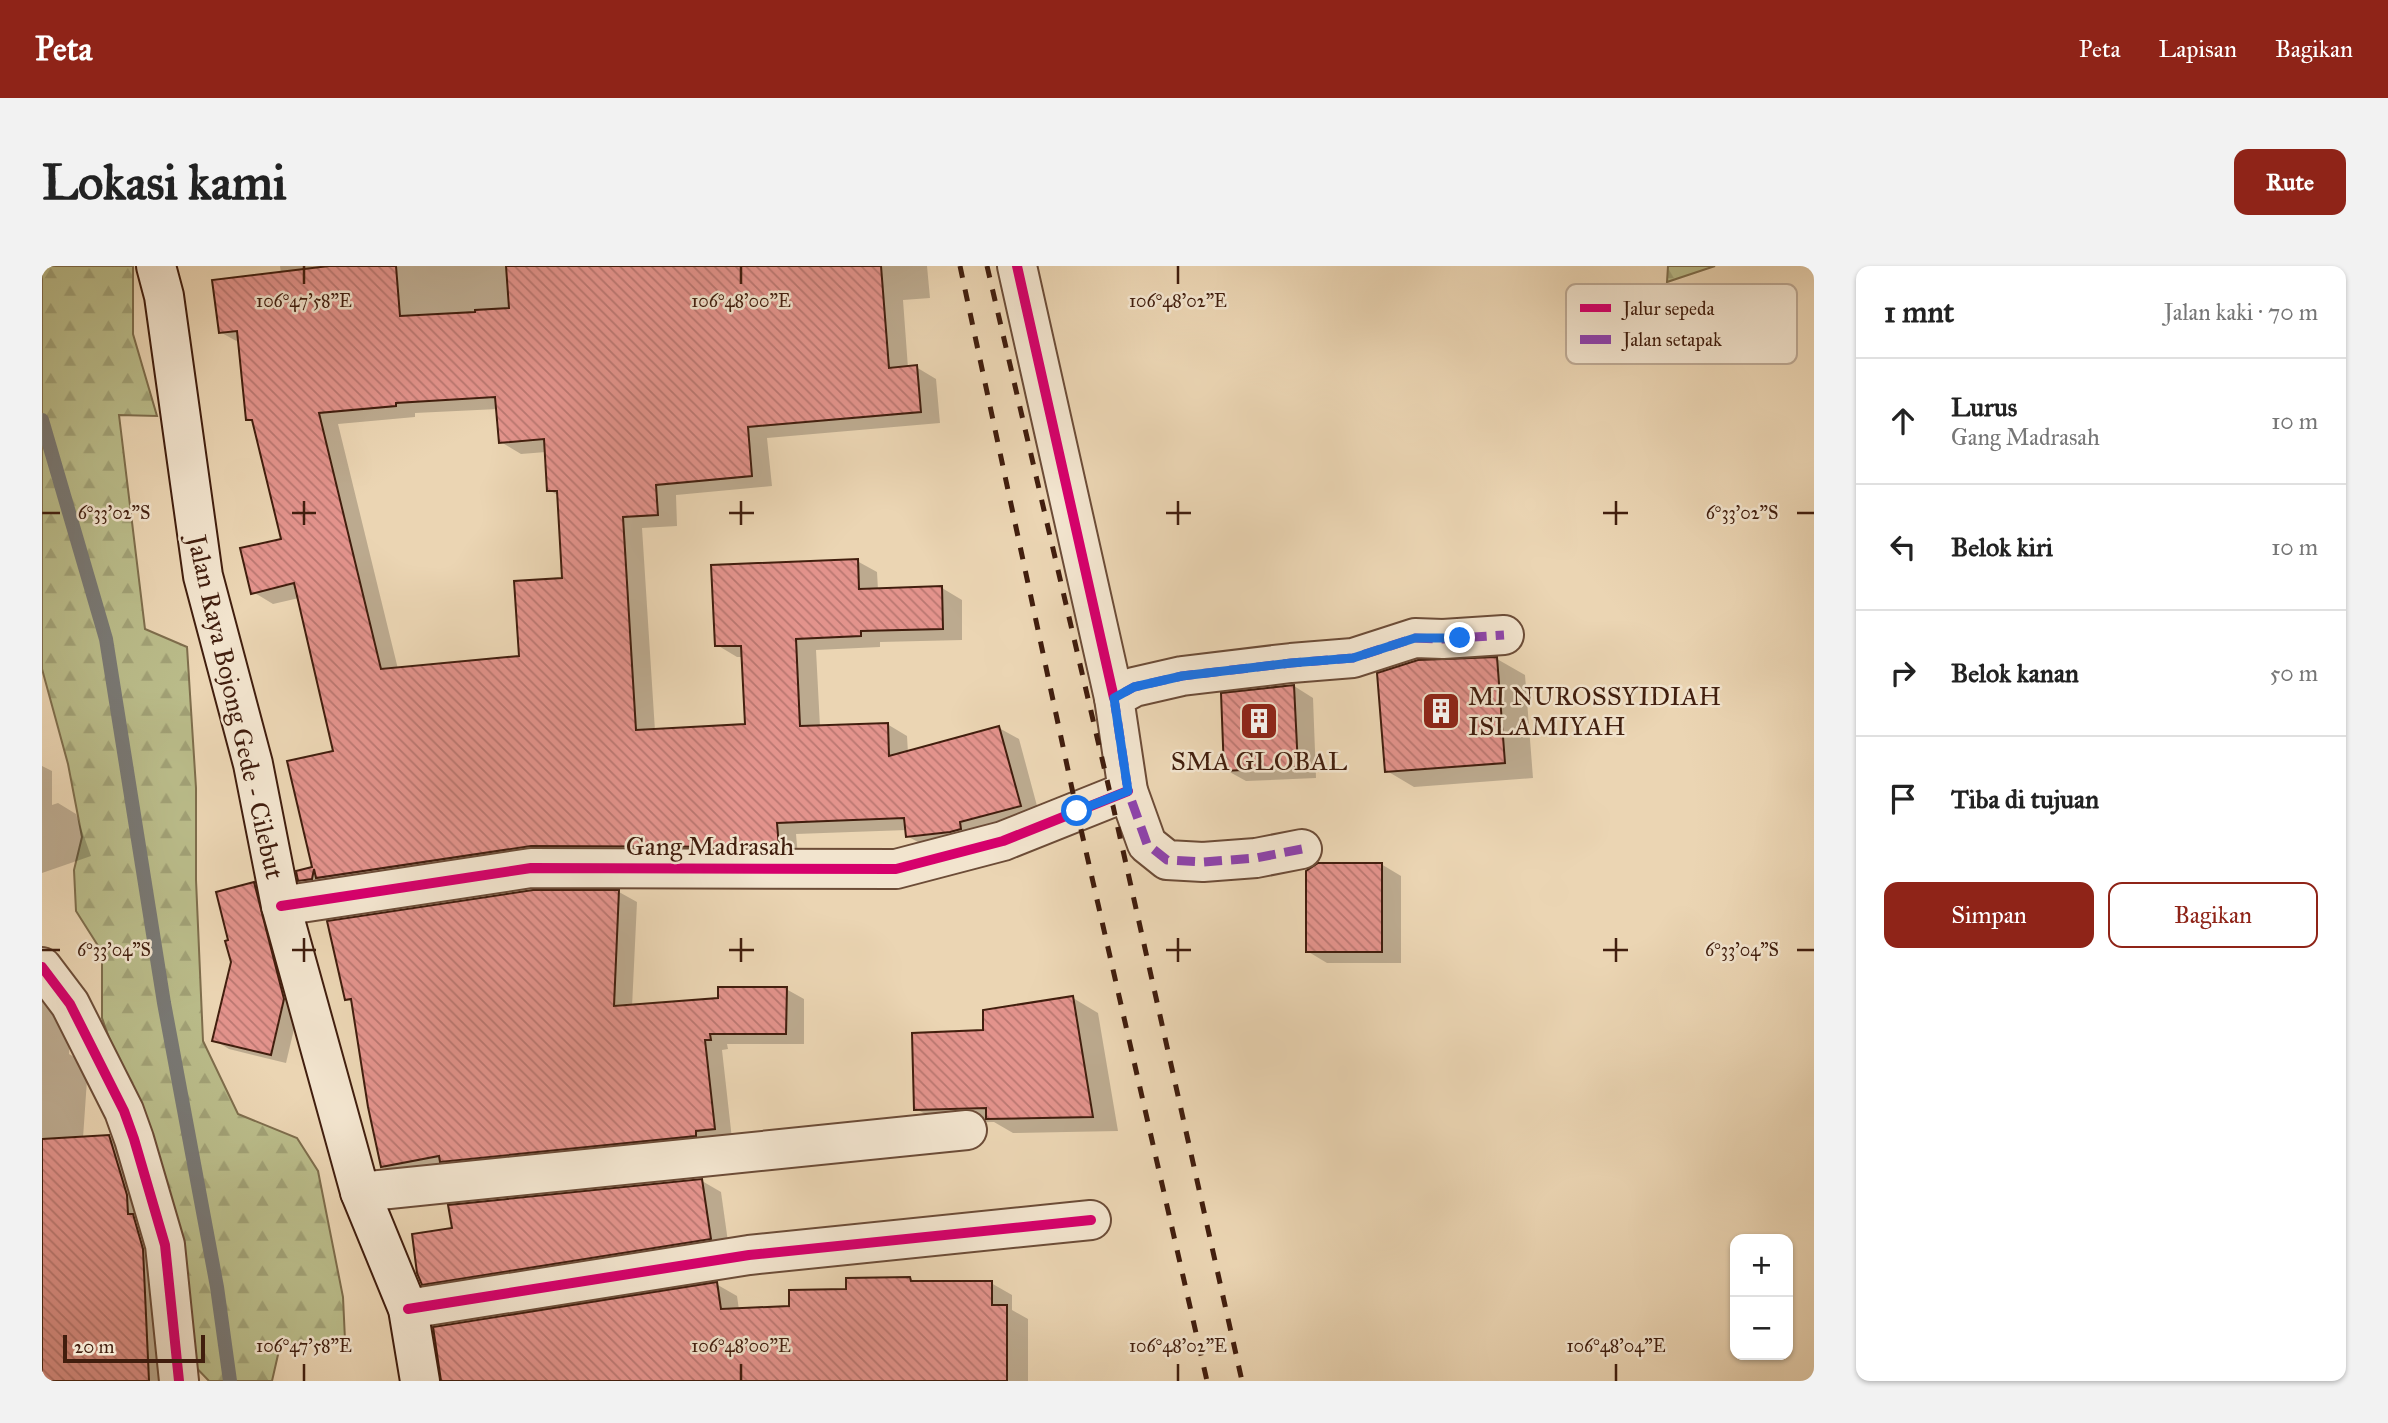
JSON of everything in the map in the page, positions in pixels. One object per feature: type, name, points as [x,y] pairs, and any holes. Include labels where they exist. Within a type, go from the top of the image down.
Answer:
[{"type":"street","name":"Jalan Raya Bojong Gede - Cilebut","points":[[156,266],[164,296],[203,576],[253,764],[281,906],[360,1192],[408,1309],[421,1381]]},
{"type":"street","points":[[1017,266],[1114,698],[1128,791],[1147,844],[1167,860],[1220,861],[1256,858],[1302,849]]},
{"type":"street","points":[[1114,698],[1134,687],[1182,676],[1353,658],[1415,638],[1504,635]]},
{"type":"street","name":"Gang Madrasah","points":[[281,906],[531,868],[896,869],[1003,841],[1128,791]]},
{"type":"street","points":[[42,967],[70,1004],[124,1111],[134,1139],[165,1245],[179,1381]]},
{"type":"street","points":[[360,1192],[967,1130]]},
{"type":"street","points":[[408,1309],[749,1255],[1091,1220]]},
{"type":"green space","points":[[42,266],[133,266],[133,334],[157,416],[119,415],[145,629],[187,647],[196,788],[196,880],[203,1041],[238,1114],[297,1138],[318,1171],[343,1297],[345,1340],[280,1346],[272,1381],[209,1381],[187,1358],[168,1205],[102,1018],[102,952],[76,911],[74,870],[82,837],[68,764],[42,669]]},
{"type":"green space","points":[[1668,266],[1715,266],[1667,282]]},
{"type":"building","points":[[329,266],[396,266],[400,316],[509,308],[506,266],[881,266],[889,368],[917,365],[921,412],[748,427],[752,476],[656,485],[658,515],[623,517],[636,730],[745,724],[741,646],[715,646],[711,565],[858,559],[859,589],[942,586],[943,629],[861,631],[861,636],[796,639],[800,726],[888,723],[889,756],[999,726],[1021,806],[960,822],[961,829],[950,832],[906,837],[904,818],[777,823],[779,847],[531,846],[316,878],[314,869],[312,879],[298,881],[296,871],[312,867],[287,761],[333,751],[294,583],[251,594],[240,548],[281,539],[252,420],[246,420],[237,331],[219,333],[212,280]],"holes":[[[495,397],[499,443],[544,439],[547,491],[557,491],[562,578],[514,581],[519,656],[381,669],[319,413],[396,406],[396,403]]]},
{"type":"building","name":"MI NUROSSYIDIAH ISLAMIYAH","points":[[1497,657],[1505,763],[1385,772],[1377,673],[1418,660]]},
{"type":"building","name":"SMA GLOBAL","points":[[1294,685],[1298,767],[1224,771],[1221,693]]},
{"type":"building","points":[[1318,863],[1382,863],[1382,952],[1306,952],[1306,871]]},
{"type":"building","points":[[254,882],[284,999],[271,1055],[212,1041],[231,962],[216,892]]},
{"type":"building","points":[[533,890],[619,890],[614,1006],[718,998],[718,987],[787,987],[786,1034],[710,1034],[711,1040],[705,1040],[715,1129],[696,1131],[696,1136],[440,1162],[439,1156],[381,1167],[368,1107],[351,999],[345,1000],[327,921]]},
{"type":"building","points":[[1073,996],[1093,1117],[986,1119],[986,1108],[914,1110],[912,1033],[983,1030],[983,1010]]},
{"type":"building","points":[[109,1135],[127,1195],[128,1214],[133,1214],[143,1249],[149,1381],[42,1381],[42,1139]]},
{"type":"building","points":[[702,1179],[711,1239],[422,1285],[417,1273],[412,1234],[452,1228],[448,1205]]},
{"type":"building","points":[[910,1277],[911,1281],[992,1281],[992,1305],[1007,1305],[1007,1381],[441,1381],[433,1327],[717,1282],[721,1309],[789,1306],[789,1290],[846,1289],[846,1278]]},
{"type":"waterway","points":[[42,420],[106,639],[164,1003],[217,1287],[230,1381]]},
{"type":"railway","points":[[960,266],[1077,812],[1207,1381]]},
{"type":"railway","points":[[987,266],[1111,797],[1242,1381]]},
{"type":"marked path","points":[[1302,849],[1256,858],[1203,862],[1167,860],[1147,844],[1128,791],[1114,698],[1134,687],[1182,676],[1353,658],[1415,638],[1504,635]]},
{"type":"cycle path","points":[[1017,266],[1114,698]]},
{"type":"cycle path","points":[[281,906],[531,868],[896,869],[1003,841],[1128,791]]},
{"type":"cycle path","points":[[42,967],[70,1004],[124,1111],[134,1139],[165,1245],[179,1381]]},
{"type":"cycle path","points":[[408,1309],[749,1255],[1091,1220]]},
{"type":"place","name":"MI NUROSSYIDIAH ISLAMIYAH","points":[[1441,711]]},
{"type":"place","name":"SMA GLOBAL","points":[[1259,721]]},
{"type":"route","points":[[1077,811],[1128,791],[1114,698],[1134,687],[1182,676],[1353,658],[1415,638],[1460,638]]}]
